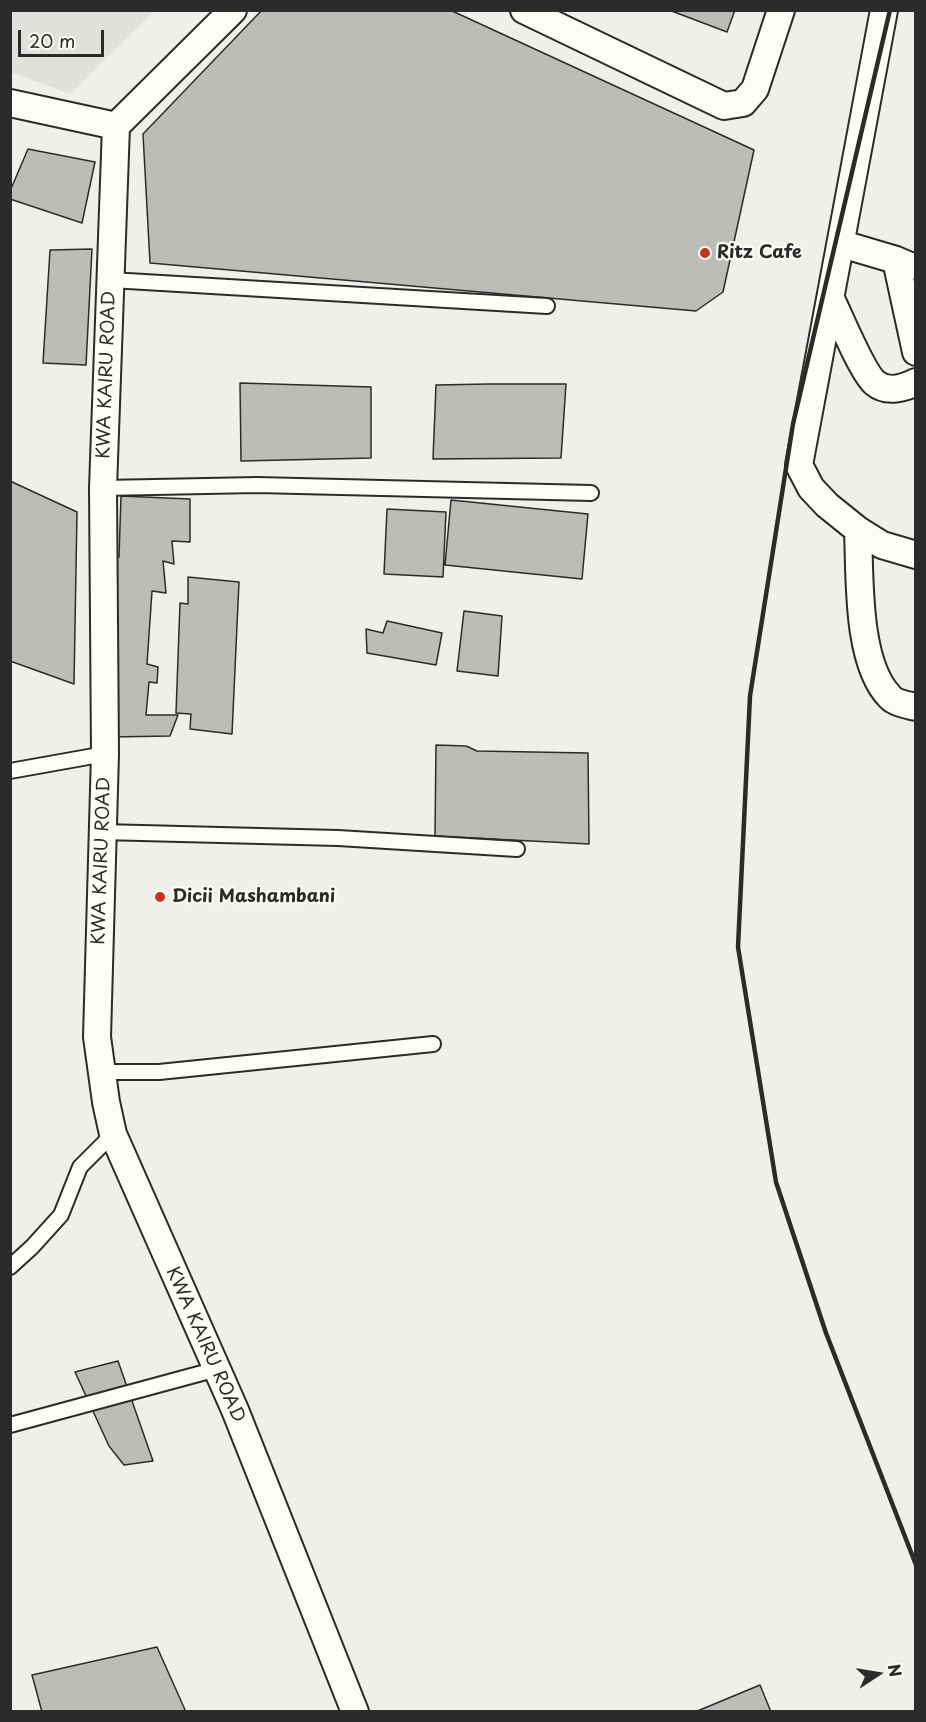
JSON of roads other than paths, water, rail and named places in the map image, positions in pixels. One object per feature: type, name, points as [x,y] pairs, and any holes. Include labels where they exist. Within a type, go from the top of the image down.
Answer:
[{"type":"street","points":[[10,103],[116,126],[233,10]]},
{"type":"street","points":[[524,10],[724,106],[743,103],[755,89],[781,10]]},
{"type":"street","points":[[884,10],[799,465],[811,488],[827,506],[882,545],[915,555]]},
{"type":"street","name":"KWA KAIRU ROAD","points":[[116,126],[104,488],[105,754],[97,1037],[113,1134],[217,1369],[355,1712]]},
{"type":"street","points":[[842,244],[906,265],[915,352]]},
{"type":"street","points":[[831,299],[866,370],[875,383],[885,388],[895,388],[915,382]]},
{"type":"street","points":[[858,530],[866,645],[874,673],[891,699],[915,707]]},
{"type":"lane","points":[[111,280],[547,306]]},
{"type":"lane","points":[[104,488],[257,485],[591,493]]},
{"type":"lane","points":[[10,771],[105,754]]},
{"type":"lane","points":[[102,832],[338,838],[517,849]]},
{"type":"lane","points":[[103,1072],[159,1071],[433,1044]]},
{"type":"lane","points":[[10,1267],[61,1215],[80,1167],[113,1134]]},
{"type":"lane","points":[[10,1425],[217,1369]]},
{"type":"railway","points":[[890,10],[793,424],[750,696],[738,947],[776,1182],[826,1333],[916,1565]]},
{"type":"place","name":"Ritz Cafe","points":[[705,253]]},
{"type":"place","name":"Dicii Mashambani","points":[[160,897]]}]
